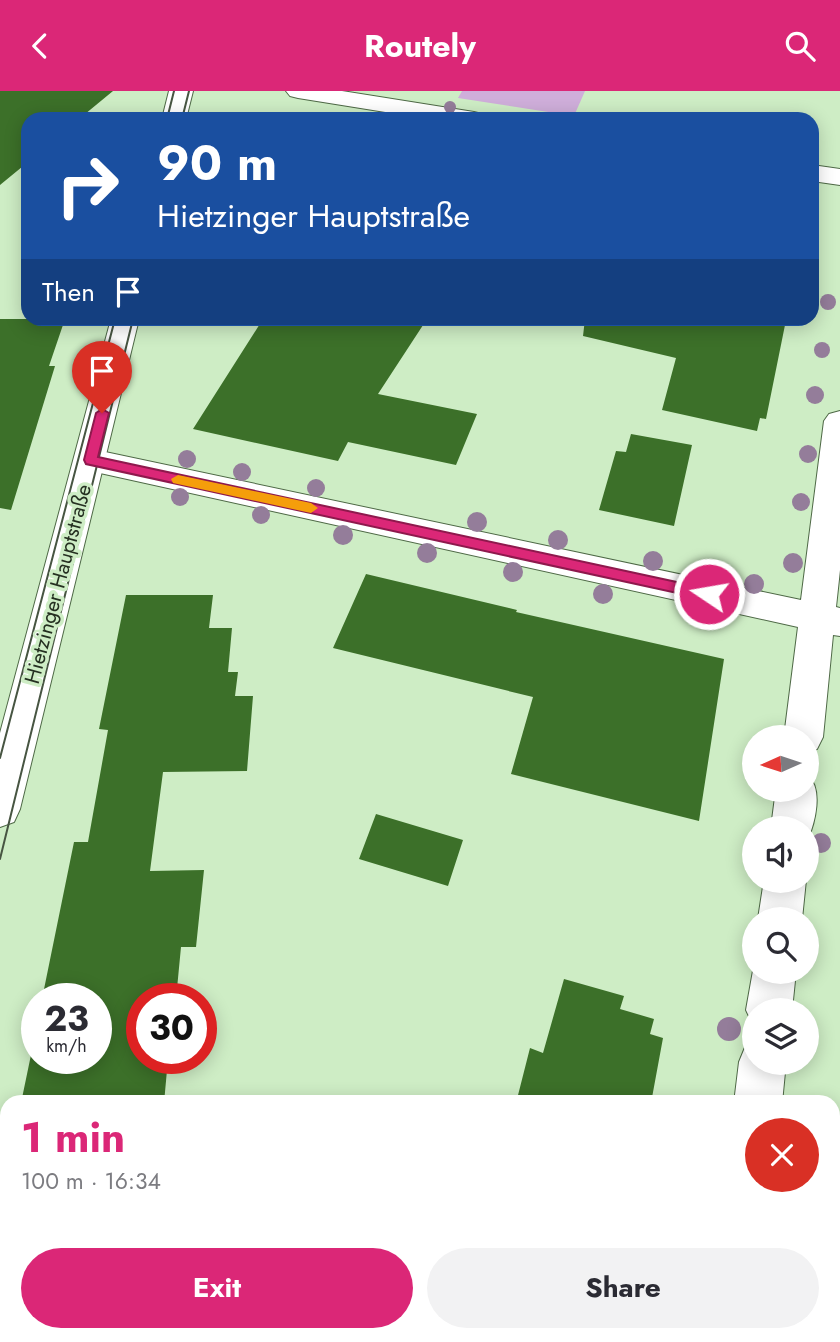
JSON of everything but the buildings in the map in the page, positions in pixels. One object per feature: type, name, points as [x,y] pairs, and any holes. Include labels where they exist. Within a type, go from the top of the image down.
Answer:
[{"type":"street","points":[[176,112],[181,91]]},
{"type":"street","points":[[298,91],[430,112]]},
{"type":"street","points":[[819,174],[840,177]]},
{"type":"street","name":"Hietzinger Hauptstraße","points":[[0,809],[123,326]]},
{"type":"street","points":[[806,725],[829,620],[840,421]]},
{"type":"street","points":[[90,460],[829,620]]},
{"type":"street","points":[[759,1095],[761,1075]]},
{"type":"shaded area","points":[[462,91],[585,91],[576,112],[548,112],[458,98]]},
{"type":"tram line","points":[[169,112],[174,91]]},
{"type":"tram line","points":[[184,112],[189,91]]},
{"type":"tram line","points":[[0,758],[113,326]]},
{"type":"tram line","points":[[0,859],[131,326]]},
{"type":"slow traffic","points":[[178,479],[311,508]]},
{"type":"route","points":[[102,413],[90,460],[709,594]]}]
